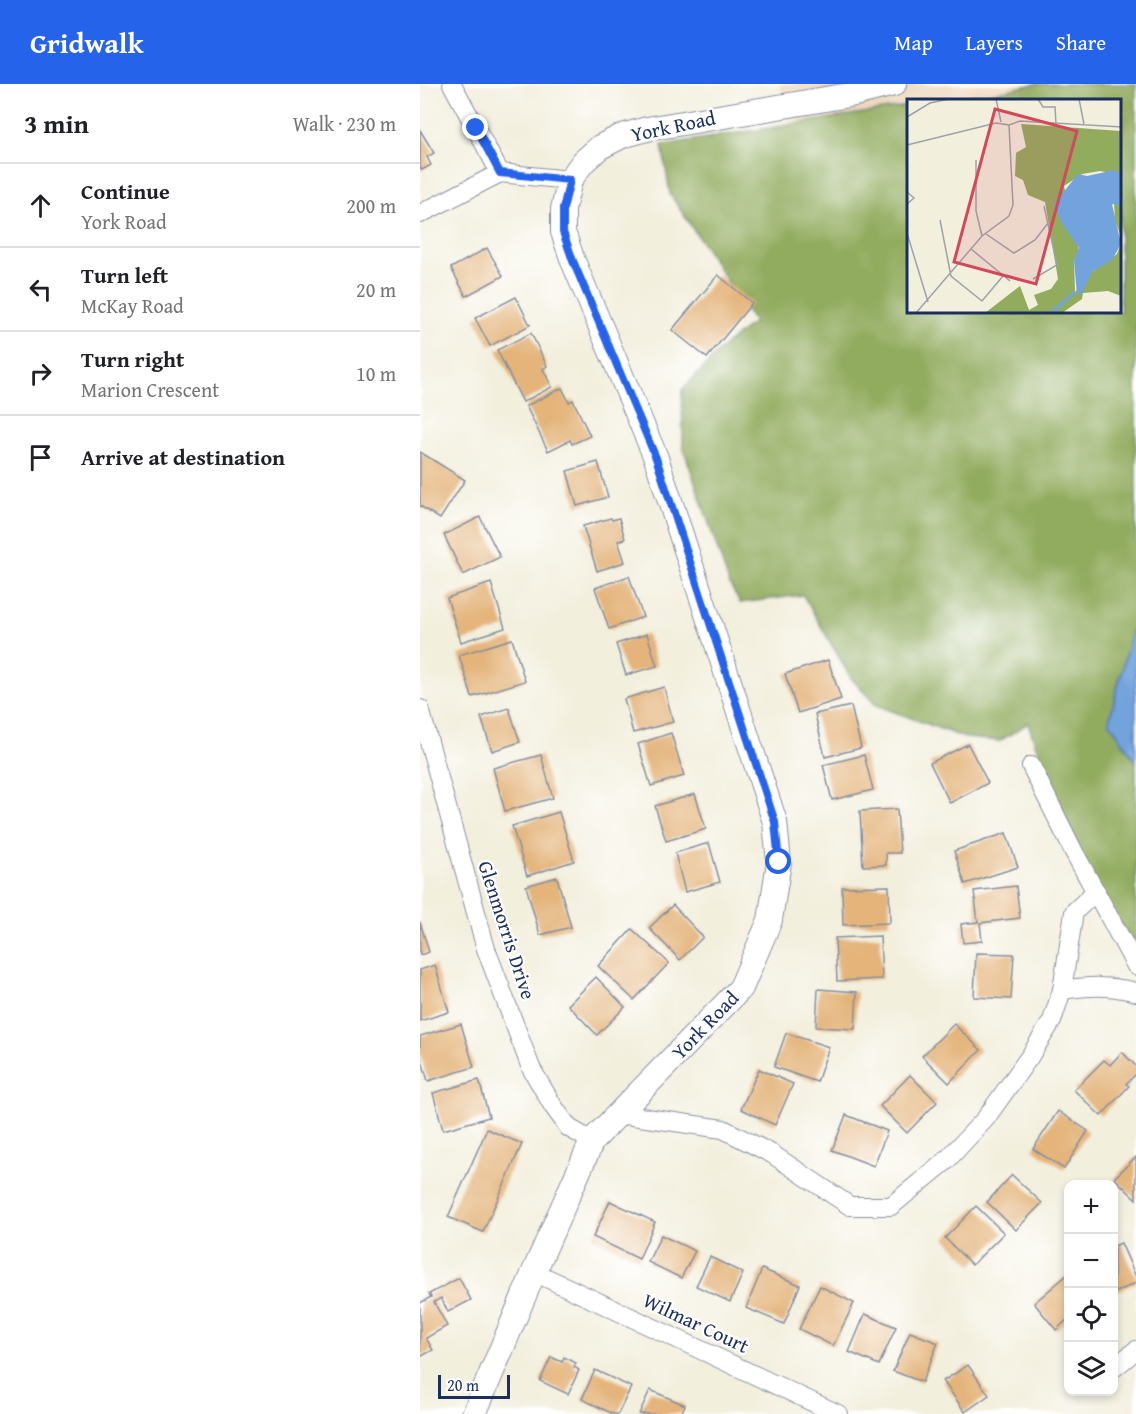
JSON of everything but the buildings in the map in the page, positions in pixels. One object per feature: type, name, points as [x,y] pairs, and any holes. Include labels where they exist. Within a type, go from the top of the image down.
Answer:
[{"type":"street","points":[[452,84],[500,173]]},
{"type":"street","name":"York Road","points":[[474,1414],[592,1141],[741,988],[770,920],[779,862],[775,822],[656,458],[563,232],[563,209],[570,180],[583,162],[600,147],[622,136],[647,129],[855,94],[894,84]]},
{"type":"street","points":[[420,214],[500,173],[570,180]]},
{"type":"street","name":"Glenmorris Drive","points":[[420,709],[486,949],[531,1068],[569,1128],[592,1141]]},
{"type":"street","points":[[1031,766],[1074,852],[1136,966]]},
{"type":"street","points":[[619,1114],[723,1129],[771,1154],[850,1206],[891,1206],[946,1161],[986,1118],[1030,1056],[1052,1021],[1062,990],[1074,912],[1096,891]]},
{"type":"street","points":[[1062,990],[1115,987],[1136,992]]},
{"type":"street","name":"Wilmar Court","points":[[534,1272],[838,1414]]},
{"type":"street","points":[[1118,1364],[1136,1350]]},
{"type":"shaded area","points":[[780,84],[1035,84],[950,99],[907,99],[907,106],[790,124]]},
{"type":"green space","points":[[1035,84],[1136,84],[1136,614],[1109,721],[1136,762],[1136,973],[1077,862],[1028,723],[1000,741],[965,738],[876,705],[851,678],[803,595],[740,603],[729,583],[683,447],[682,390],[727,343],[754,322],[670,194],[662,145],[907,106],[907,314],[1121,314],[1121,99],[950,99]]},
{"type":"water","points":[[1136,614],[1136,762],[1109,721]]},
{"type":"route","points":[[476,128],[500,173],[570,180],[563,209],[563,232],[656,458],[775,822],[779,862]]}]
